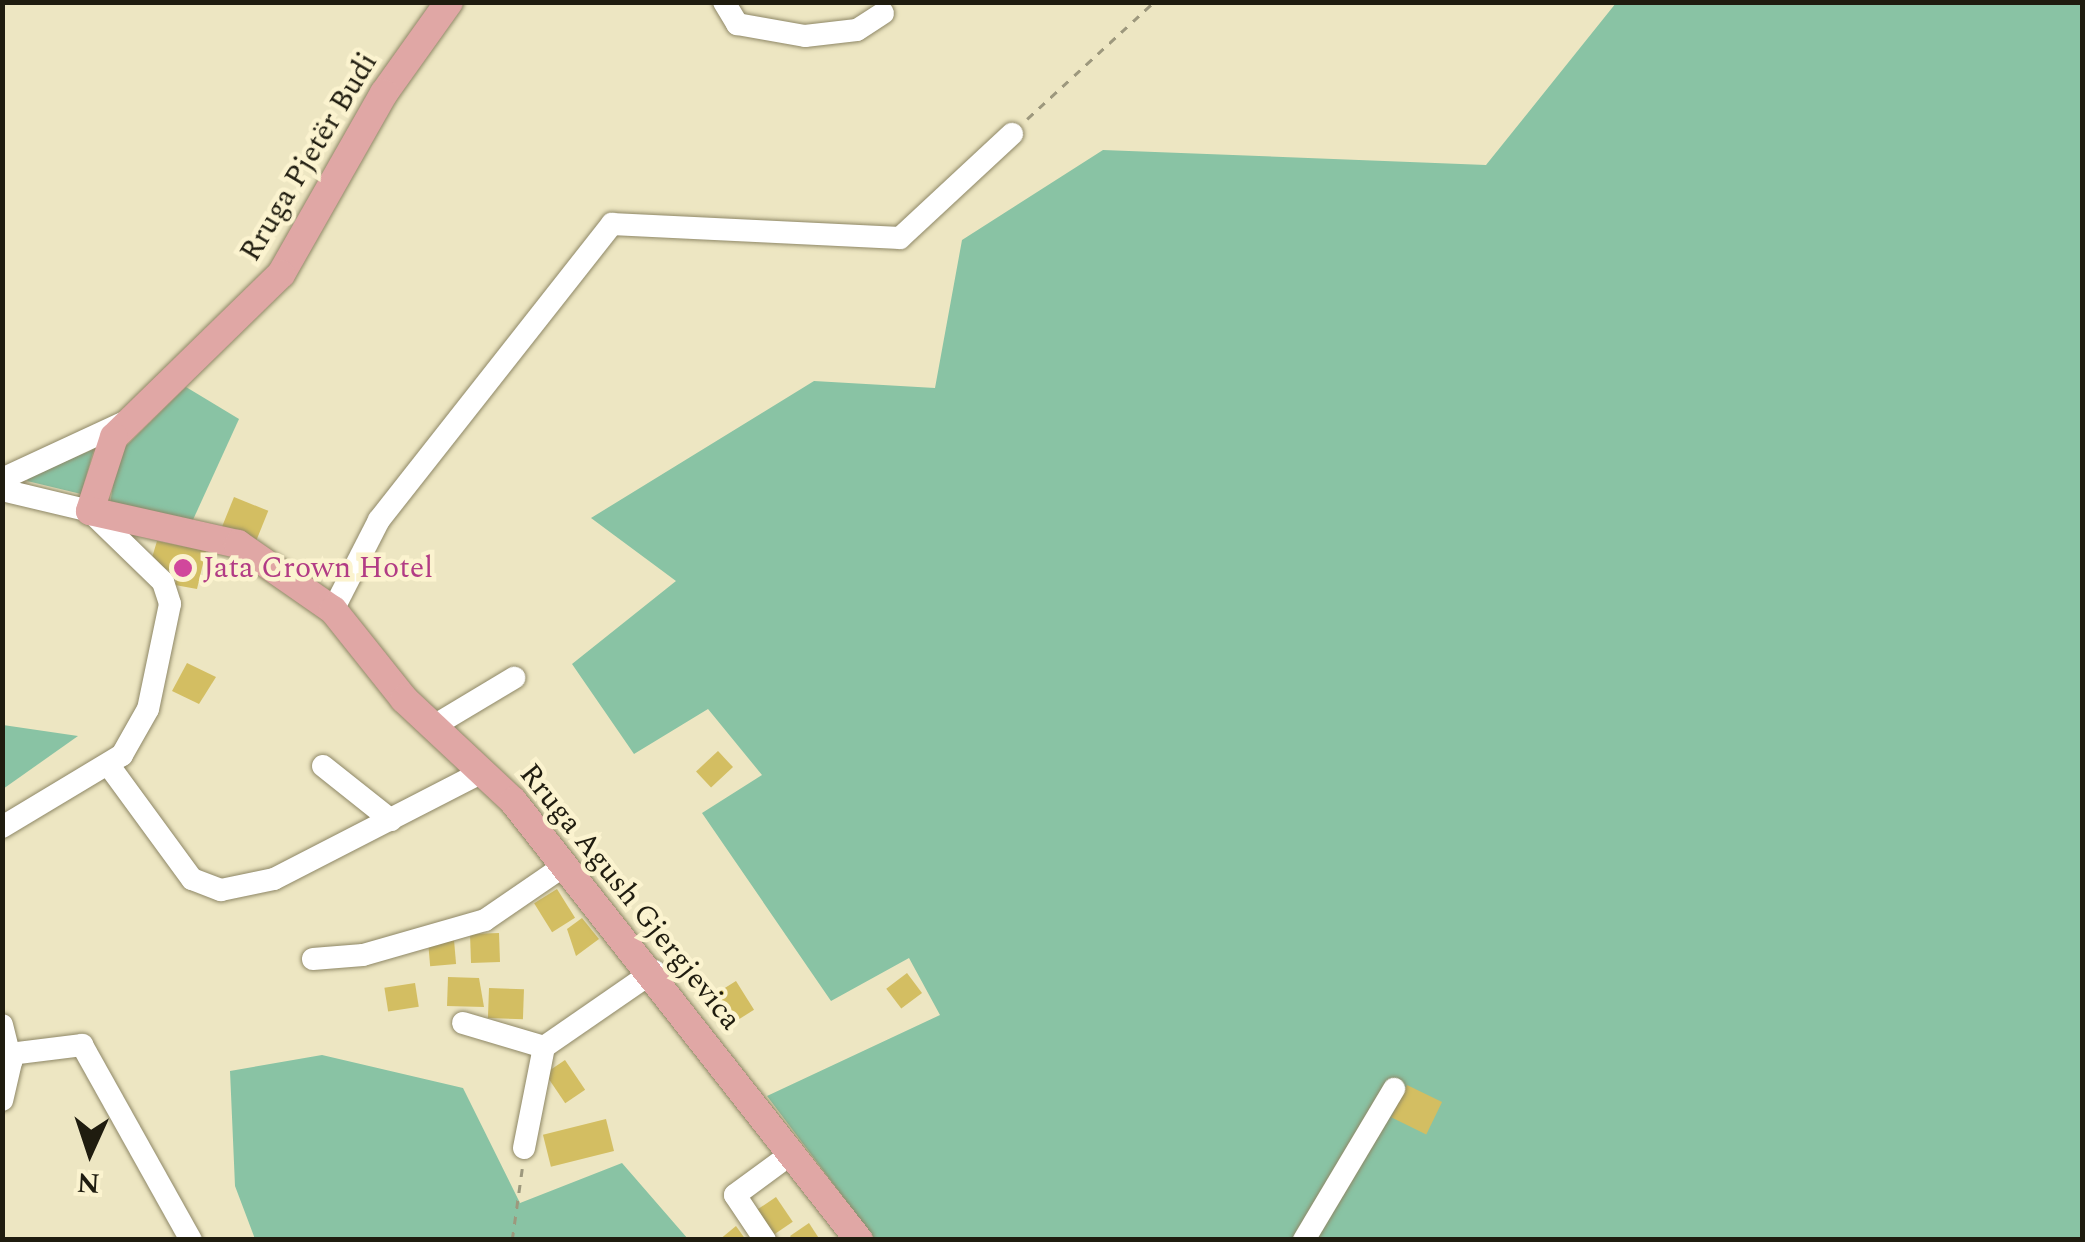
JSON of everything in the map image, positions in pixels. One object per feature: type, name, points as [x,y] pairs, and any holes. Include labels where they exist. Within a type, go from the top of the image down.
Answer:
[{"type":"main road","name":"Rruga Pjetër Budi","points":[[90,511],[106,451],[130,420],[281,274],[384,93],[449,2]]},
{"type":"main road","name":"Rruga Agush Gjergjevica","points":[[90,511],[254,550],[333,610],[432,727],[484,772],[654,971],[858,1240]]},
{"type":"street","points":[[724,2],[737,24],[805,36],[858,30],[884,13]]},
{"type":"street","points":[[333,610],[379,520],[612,224],[900,238],[1012,134]]},
{"type":"street","name":"Rruga Pjetër Budi","points":[[2,479],[130,420]]},
{"type":"street","name":"Rruga Agush Gjergjevica","points":[[2,490],[90,511]]},
{"type":"street","points":[[2,827],[110,767],[148,709],[170,604],[163,582],[90,511]]},
{"type":"street","points":[[432,727],[514,678]]},
{"type":"street","points":[[322,766],[391,820]]},
{"type":"street","points":[[110,767],[192,879],[222,890],[274,879],[484,772]]},
{"type":"street","points":[[313,958],[362,955],[485,920],[564,866]]},
{"type":"street","points":[[524,1148],[544,1047],[654,971]]},
{"type":"street","points":[[463,1023],[544,1047]]},
{"type":"street","points":[[2,1025],[10,1054],[4,1090]]},
{"type":"street","points":[[10,1054],[82,1045],[191,1240]]},
{"type":"street","points":[[1304,1240],[1394,1089]]},
{"type":"street","points":[[765,1240],[735,1196],[790,1154]]},
{"type":"path","points":[[1012,134],[1154,2]]},
{"type":"path","points":[[512,1240],[524,1148]]},
{"type":"green space","points":[[1616,3],[2082,3],[2082,1239],[875,1239],[767,1096],[940,1015],[909,958],[831,1001],[702,813],[762,775],[708,709],[634,754],[572,664],[676,581],[591,518],[814,381],[935,388],[962,240],[1103,150],[1486,165]]},
{"type":"green space","points":[[186,387],[239,419],[192,522],[110,504],[118,454]]},
{"type":"green space","points":[[94,449],[81,494],[27,481],[29,477]]},
{"type":"green space","points":[[3,725],[78,736],[3,789]]},
{"type":"green space","points":[[322,1055],[463,1088],[520,1203],[622,1163],[688,1239],[255,1239],[235,1186],[230,1071]]},
{"type":"building","points":[[234,497],[268,511],[256,541],[222,527]]},
{"type":"building","name":"Jata Crown Hotel","points":[[157,541],[206,551],[197,589],[175,585],[177,575],[151,561]]},
{"type":"building","points":[[187,663],[216,677],[199,704],[172,691]]},
{"type":"building","points":[[718,751],[733,767],[711,788],[696,771]]},
{"type":"building","points":[[557,889],[575,918],[552,932],[534,903]]},
{"type":"building","points":[[582,918],[599,939],[576,956],[567,929]]},
{"type":"building","points":[[499,933],[500,962],[471,963],[470,934]]},
{"type":"building","points":[[454,940],[456,964],[430,966],[428,942]]},
{"type":"building","points":[[907,973],[922,993],[901,1009],[886,989]]},
{"type":"building","points":[[448,977],[479,978],[484,1007],[447,1006]]},
{"type":"building","points":[[736,981],[754,1010],[725,1028],[707,999]]},
{"type":"building","points":[[415,983],[419,1007],[388,1012],[384,988]]},
{"type":"building","points":[[489,988],[524,989],[523,1019],[488,1018]]},
{"type":"building","points":[[565,1060],[585,1090],[565,1103],[545,1073]]},
{"type":"building","points":[[1407,1085],[1442,1102],[1426,1134],[1391,1117]]},
{"type":"building","points":[[606,1119],[614,1151],[551,1167],[543,1135]]},
{"type":"building","points":[[776,1197],[793,1222],[770,1237],[754,1212]]},
{"type":"building","points":[[809,1223],[820,1240],[793,1240],[790,1236]]},
{"type":"building","points":[[736,1226],[746,1240],[719,1240]]},
{"type":"place","name":"Jata Crown Hotel","points":[[183,568]]}]
